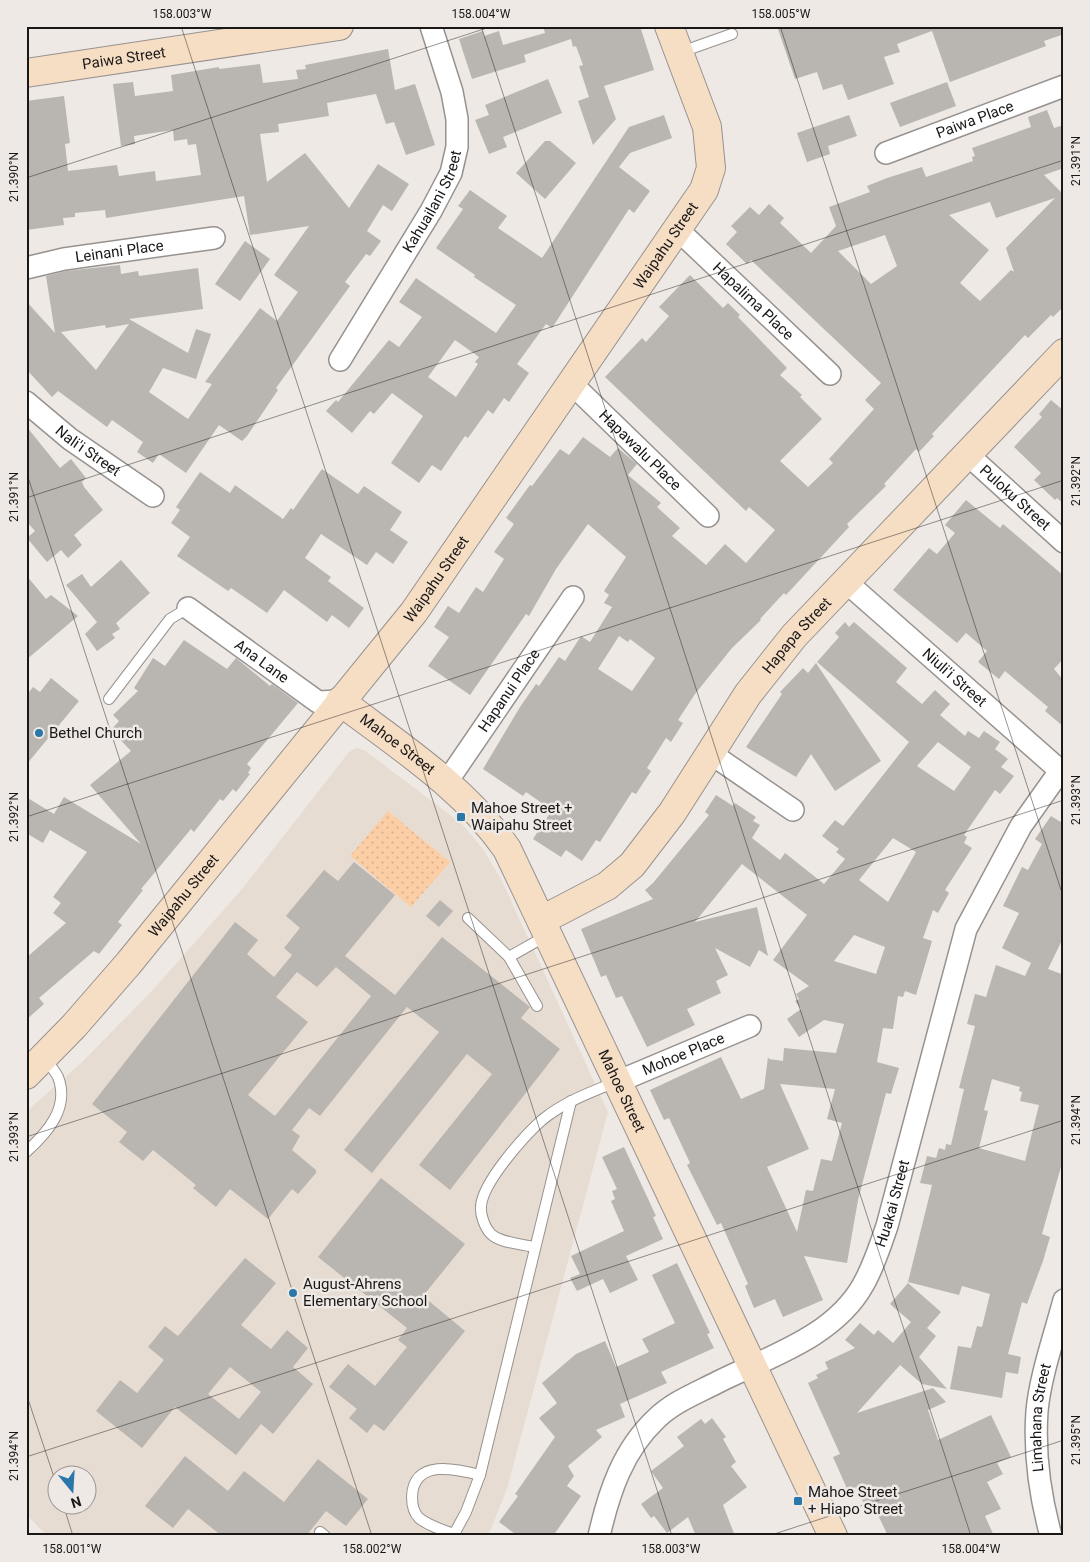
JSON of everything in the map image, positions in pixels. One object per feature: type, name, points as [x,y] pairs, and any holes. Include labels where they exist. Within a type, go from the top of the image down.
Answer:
[{"type":"street","name":"Paiwa Street","points":[[26,73],[339,26]]},
{"type":"street","name":"Kahuailani Street","points":[[340,360],[431,211],[451,173],[457,147],[457,119],[452,92],[431,26]]},
{"type":"street","name":"Waipahu Street","points":[[35,1066],[128,964],[430,590],[704,190],[711,168],[707,127],[670,26]]},
{"type":"street","name":"Paiwa Place","points":[[886,153],[1064,86]]},
{"type":"street","name":"Hapalima Place","points":[[677,229],[830,374]]},
{"type":"street","name":"Leinani Place","points":[[26,268],[64,259],[214,238]]},
{"type":"street","name":"Hapapa Street","points":[[545,927],[607,886],[632,865],[672,813],[748,694],[794,636],[1064,354]]},
{"type":"street","name":"Hapawalu Place","points":[[572,384],[708,516]]},
{"type":"street","name":"Nali'i Street","points":[[26,402],[70,439],[153,496]]},
{"type":"street","name":"Puloku Street","points":[[967,454],[1064,542]]},
{"type":"street","name":"Niuli'i Street","points":[[845,581],[1062,773]]},
{"type":"street","name":"Hapanui Place","points":[[446,783],[573,597]]},
{"type":"street","name":"Ana Lane","points":[[188,608],[318,702],[340,701]]},
{"type":"street","name":"Mahoe Street","points":[[340,701],[470,803],[492,827],[507,849],[833,1536]]},
{"type":"street","points":[[710,753],[793,810]]},
{"type":"street","name":"Huakai Street","points":[[599,1536],[616,1475],[629,1452],[655,1419],[682,1400],[804,1340],[824,1327],[843,1311],[862,1287],[888,1226],[966,929],[1020,826],[1062,773]]},
{"type":"street","name":"Mohoe Place","points":[[617,1082],[750,1026]]},
{"type":"street","name":"Limahana Street","points":[[1051,1536],[1042,1505],[1037,1458],[1037,1410],[1064,1300]]},
{"type":"lane","points":[[679,52],[732,34]]},
{"type":"lane","points":[[109,699],[170,619],[188,608]]},
{"type":"lane","points":[[468,918],[509,957],[537,1006]]},
{"type":"lane","points":[[509,957],[545,927]]},
{"type":"lane","points":[[26,1152],[43,1138],[57,1117],[60,1096],[58,1077],[35,1066]]},
{"type":"lane","points":[[534,1247],[492,1236],[484,1225],[481,1206],[489,1184],[518,1146],[542,1120],[571,1101],[617,1082]]},
{"type":"lane","points":[[480,1476],[455,1468],[428,1471],[418,1479],[412,1491],[412,1503],[418,1516],[428,1524],[454,1535],[466,1512],[480,1476],[534,1247],[571,1101]]},
{"type":"shaded area","name":"August-Ahrens Elementary School","points":[[356,748],[364,750],[463,825],[483,849],[501,879],[608,1112],[507,1489],[488,1536],[47,1536],[26,1514],[26,1112],[80,1064],[151,992],[242,889],[349,752]]},
{"type":"shaded area","points":[[388,811],[450,862],[411,907],[350,856]]},
{"type":"building","points":[[543,26],[640,26],[654,70],[604,86],[616,119],[593,145],[578,101],[589,97],[579,66],[583,65],[576,46],[573,47],[571,39],[524,55],[526,62],[472,79],[459,39],[483,31],[484,36],[499,31],[503,45],[545,33]]},
{"type":"building","points":[[777,26],[1064,26],[1064,34],[1044,41],[1046,46],[950,82],[932,31],[897,44],[900,52],[884,57],[894,84],[848,100],[842,84],[823,90],[817,72],[795,79]]},
{"type":"building","points":[[388,49],[395,90],[415,84],[435,145],[406,155],[394,122],[386,124],[376,94],[327,103],[329,116],[278,124],[279,132],[260,134],[267,182],[305,153],[349,208],[378,164],[409,184],[392,211],[383,205],[367,231],[381,241],[370,256],[366,254],[345,282],[350,286],[276,388],[278,390],[247,436],[242,441],[219,425],[186,473],[159,454],[153,463],[137,452],[143,442],[112,420],[107,427],[58,391],[52,397],[26,369],[26,301],[55,333],[46,276],[66,271],[120,265],[121,274],[138,271],[139,276],[198,268],[203,309],[129,319],[188,353],[196,329],[211,334],[196,379],[163,368],[149,392],[188,419],[212,384],[205,382],[260,308],[277,321],[298,292],[274,275],[309,226],[250,235],[244,196],[106,218],[105,210],[75,213],[75,217],[63,218],[64,225],[26,230],[26,101],[64,96],[70,143],[65,144],[68,171],[117,165],[119,176],[155,171],[156,181],[201,175],[196,144],[188,145],[187,139],[174,141],[173,130],[134,136],[135,144],[121,146],[113,84],[133,82],[135,96],[173,91],[171,75],[219,67],[219,69],[260,64],[263,83],[298,79],[296,70],[306,69],[305,65]],"holes":[[[129,324],[96,370],[61,332],[105,325],[106,328]]]},
{"type":"building","points":[[548,79],[562,113],[503,137],[507,147],[489,154],[475,120],[489,115],[485,105]]},
{"type":"building","points":[[947,82],[956,106],[900,127],[890,103]]},
{"type":"building","points":[[1047,110],[1054,128],[1064,125],[1064,168],[1044,175],[1061,192],[1064,190],[1064,306],[1053,317],[1051,315],[1028,338],[1025,335],[932,434],[934,436],[919,452],[916,449],[884,484],[886,486],[847,524],[849,527],[786,595],[784,593],[761,620],[732,648],[695,694],[678,720],[683,723],[671,742],[666,738],[647,768],[651,771],[636,794],[632,792],[600,842],[596,840],[582,861],[566,850],[561,857],[533,839],[552,810],[526,792],[523,796],[483,769],[536,684],[539,686],[559,657],[565,661],[581,636],[590,642],[612,607],[604,603],[609,595],[604,591],[626,557],[588,524],[556,569],[529,616],[526,614],[470,695],[428,666],[449,637],[434,627],[448,606],[459,613],[476,587],[483,592],[504,559],[494,552],[514,524],[506,518],[560,449],[569,455],[583,437],[610,457],[618,448],[637,464],[628,475],[661,503],[657,507],[680,528],[672,536],[706,565],[725,544],[746,563],[775,530],[749,507],[746,511],[605,377],[642,338],[646,342],[669,316],[659,307],[690,275],[723,308],[728,303],[740,315],[738,317],[787,368],[780,375],[802,395],[800,397],[822,419],[780,461],[808,487],[833,463],[829,459],[874,409],[865,400],[881,383],[751,260],[747,264],[726,244],[737,232],[731,226],[750,207],[759,215],[769,204],[784,218],[780,223],[811,253],[836,226],[829,207],[870,192],[867,186],[887,178],[922,167],[926,177],[973,161],[972,157],[975,156],[972,148],[1031,127],[1028,117]],"holes":[[[1055,198],[1006,248],[1014,272],[1011,270],[980,301],[960,283],[989,250],[949,215],[990,202],[996,218]],[[885,235],[897,266],[871,284],[838,251]],[[619,636],[628,642],[630,639],[655,658],[632,691],[598,669]]]},
{"type":"building","points":[[664,115],[672,138],[630,153],[619,167],[650,191],[634,213],[629,209],[552,328],[546,324],[517,364],[529,373],[509,402],[504,398],[493,414],[488,410],[468,438],[465,436],[441,471],[432,465],[419,483],[391,463],[423,416],[392,393],[374,414],[370,411],[352,433],[326,411],[336,400],[338,402],[389,340],[399,347],[422,317],[399,302],[416,278],[496,333],[516,305],[474,277],[475,275],[436,248],[463,209],[458,206],[470,190],[507,216],[498,228],[542,258],[629,127]],"holes":[[[455,340],[479,357],[475,362],[478,364],[456,397],[428,377]]]},
{"type":"building","points":[[849,115],[857,136],[828,146],[830,154],[807,162],[797,133]]},
{"type":"building","points":[[545,141],[550,141],[576,163],[545,199],[516,173]]},
{"type":"building","points":[[245,241],[270,259],[240,301],[215,284]]},
{"type":"building","points":[[1051,400],[1064,411],[1064,504],[1057,498],[1055,500],[1034,480],[1041,473],[1014,447],[1042,417],[1039,414]]},
{"type":"building","points":[[26,426],[60,468],[71,459],[86,478],[82,482],[84,487],[103,510],[74,535],[82,545],[68,558],[61,550],[47,562],[27,538],[35,531],[26,521]]},
{"type":"building","points":[[322,469],[358,494],[364,486],[402,512],[390,530],[408,542],[393,564],[376,552],[367,565],[321,534],[305,558],[331,577],[328,581],[364,608],[349,628],[332,615],[327,622],[284,590],[267,613],[231,588],[228,591],[177,556],[190,537],[171,523],[180,510],[176,507],[200,472],[230,493],[235,485],[283,519],[291,508],[293,510]]},
{"type":"building","points":[[966,500],[1000,528],[1003,524],[1064,576],[1064,658],[1054,669],[1064,681],[1064,727],[1045,711],[1048,707],[1005,671],[999,679],[978,662],[987,651],[966,633],[957,643],[893,590],[929,548],[937,554],[955,533],[945,525]]},
{"type":"building","points":[[121,560],[150,593],[116,623],[120,629],[112,634],[115,638],[97,651],[85,634],[97,622],[66,585],[82,574],[91,587]]},
{"type":"building","points":[[26,575],[46,599],[51,595],[78,616],[26,660]]},
{"type":"building","points":[[845,622],[849,627],[854,622],[907,668],[896,682],[922,704],[935,690],[950,704],[940,715],[965,736],[968,731],[979,738],[984,731],[1000,742],[995,749],[1008,759],[1001,767],[1014,776],[1000,794],[995,790],[964,835],[967,837],[964,843],[972,848],[945,890],[949,893],[938,913],[933,910],[923,938],[932,941],[916,995],[905,991],[903,997],[898,996],[893,1029],[883,1028],[877,1062],[899,1068],[891,1094],[886,1093],[858,1200],[847,1263],[804,1256],[823,1300],[783,1317],[775,1299],[754,1308],[745,1286],[748,1284],[721,1223],[717,1225],[687,1165],[690,1163],[669,1118],[664,1120],[650,1090],[721,1057],[741,1099],[764,1089],[768,1057],[769,1059],[783,1061],[784,1048],[836,1053],[844,1024],[824,1020],[799,1037],[787,1019],[801,1009],[795,1001],[799,999],[796,994],[809,986],[773,960],[807,915],[742,864],[695,922],[757,907],[768,956],[759,950],[750,967],[715,948],[728,975],[716,981],[721,993],[687,1009],[695,1025],[647,1047],[622,996],[616,998],[606,975],[601,977],[581,929],[653,899],[645,890],[653,883],[709,815],[705,812],[716,795],[733,806],[735,803],[756,817],[753,821],[760,825],[752,838],[780,860],[785,853],[824,884],[845,859],[836,852],[839,849],[822,836],[835,820],[843,826],[909,742],[817,662],[839,637],[835,633]],"holes":[[[938,742],[971,767],[954,791],[917,766]],[[893,838],[916,852],[888,902],[859,880]],[[854,935],[885,947],[876,974],[834,961]],[[780,1084],[835,1089],[827,1119],[842,1123],[832,1161],[821,1159],[813,1191],[806,1190],[797,1232],[767,1167],[809,1149]]]},
{"type":"building","points":[[184,640],[227,669],[236,658],[270,686],[272,684],[298,703],[247,764],[251,768],[248,773],[250,774],[236,792],[233,789],[223,801],[220,799],[194,832],[191,829],[141,889],[143,890],[118,922],[122,925],[99,954],[94,951],[39,998],[44,1004],[26,1020],[26,958],[66,923],[53,913],[61,903],[53,897],[87,852],[50,830],[43,843],[26,833],[26,797],[54,814],[64,797],[141,844],[90,785],[131,751],[111,730],[119,721],[113,715],[138,691],[134,688],[153,658],[165,666]]},
{"type":"building","points":[[816,663],[881,761],[835,791],[811,754],[796,777],[746,747],[782,694],[780,692],[803,668],[808,673]]},
{"type":"building","name":"Bethel Church","points":[[51,678],[79,701],[26,765],[26,696],[33,687],[40,692]]},
{"type":"building","points":[[1051,816],[1064,824],[1064,936],[1048,969],[1064,975],[1064,1163],[1062,1163],[1042,1234],[1050,1237],[1043,1261],[1027,1304],[1022,1302],[1008,1354],[1021,1357],[1018,1374],[1006,1372],[1002,1398],[950,1389],[958,1346],[971,1348],[977,1326],[982,1327],[990,1294],[962,1286],[959,1295],[908,1282],[932,1185],[920,1183],[927,1156],[936,1158],[939,1148],[945,1150],[946,1144],[951,1145],[964,1089],[959,1088],[975,1026],[967,1024],[975,994],[986,997],[996,965],[1025,976],[1031,963],[1002,948],[1019,913],[1003,906],[1022,867],[1028,870],[1042,844],[1035,839]],"holes":[[[992,1079],[1020,1087],[1019,1091],[1022,1092],[1020,1101],[1039,1105],[1025,1161],[979,1148],[988,1111],[984,1110]]]},
{"type":"building","points":[[354,862],[395,895],[345,956],[395,995],[442,937],[530,1007],[521,1018],[560,1049],[450,1190],[419,1165],[492,1074],[467,1054],[372,1173],[344,1150],[439,1032],[407,1007],[320,1116],[309,1108],[292,1130],[300,1136],[292,1150],[316,1170],[316,1173],[298,1194],[292,1189],[268,1219],[230,1189],[216,1207],[193,1188],[196,1185],[153,1150],[143,1161],[119,1142],[127,1132],[92,1104],[235,922],[258,940],[247,954],[274,977],[292,955],[284,948],[300,928],[286,916],[324,870],[338,881]],"holes":[[[336,967],[371,996],[275,1116],[248,1095],[308,1022],[276,997],[297,972],[317,987]]]},
{"type":"building","points":[[440,900],[453,911],[439,927],[426,916]]},
{"type":"building","points":[[624,1147],[656,1216],[653,1217],[663,1239],[626,1256],[638,1280],[610,1293],[603,1279],[577,1291],[570,1278],[580,1274],[571,1256],[624,1231],[611,1201],[615,1199],[612,1191],[617,1189],[602,1157]]},
{"type":"building","points":[[381,1178],[465,1244],[423,1296],[465,1331],[384,1431],[374,1424],[367,1433],[349,1418],[357,1409],[329,1387],[348,1364],[375,1386],[407,1347],[398,1340],[407,1328],[318,1257]]},
{"type":"building","points":[[245,1258],[276,1283],[241,1325],[271,1349],[287,1330],[308,1348],[293,1367],[313,1384],[273,1434],[261,1424],[236,1455],[175,1407],[142,1448],[96,1411],[120,1380],[137,1393],[164,1360],[148,1347],[165,1326],[178,1336]],"holes":[[[230,1367],[261,1392],[239,1419],[208,1394]]]},
{"type":"building","points":[[677,1263],[710,1333],[707,1334],[714,1348],[661,1372],[667,1383],[620,1404],[625,1417],[596,1430],[602,1437],[568,1466],[574,1476],[567,1486],[581,1496],[553,1536],[518,1536],[499,1522],[518,1496],[515,1494],[555,1437],[539,1418],[557,1403],[542,1383],[576,1354],[605,1341],[616,1367],[649,1352],[642,1339],[675,1323],[652,1275]]},
{"type":"building","points":[[908,1283],[941,1312],[927,1328],[936,1336],[919,1357],[947,1389],[922,1384],[900,1365],[857,1413],[933,1388],[946,1402],[928,1410],[938,1440],[991,1415],[1011,1457],[997,1463],[1003,1474],[987,1482],[1001,1509],[985,1516],[994,1536],[888,1536],[877,1513],[870,1516],[856,1487],[848,1491],[833,1457],[840,1454],[808,1383],[818,1378],[816,1375],[828,1369],[825,1362],[855,1348],[845,1340],[860,1323],[874,1335],[878,1330],[893,1343],[911,1322],[890,1304]]},
{"type":"building","points":[[712,1418],[726,1437],[723,1439],[736,1462],[731,1466],[747,1487],[723,1505],[735,1536],[696,1536],[688,1517],[667,1533],[654,1516],[651,1518],[641,1504],[663,1488],[651,1471],[684,1446],[677,1437],[701,1419],[705,1424]]},
{"type":"building","points":[[185,1456],[228,1491],[244,1471],[284,1502],[318,1459],[368,1499],[346,1526],[326,1511],[306,1536],[222,1536],[188,1509],[173,1528],[145,1506]]},
{"type":"place","name":"Bethel Church","points":[[39,733]]},
{"type":"place","name":"Mahoe Street + Waipahu Street","points":[[461,817]]},
{"type":"place","name":"August-Ahrens Elementary School","points":[[293,1293]]},
{"type":"place","name":"Mahoe Street + Hiapo Street","points":[[798,1501]]}]
